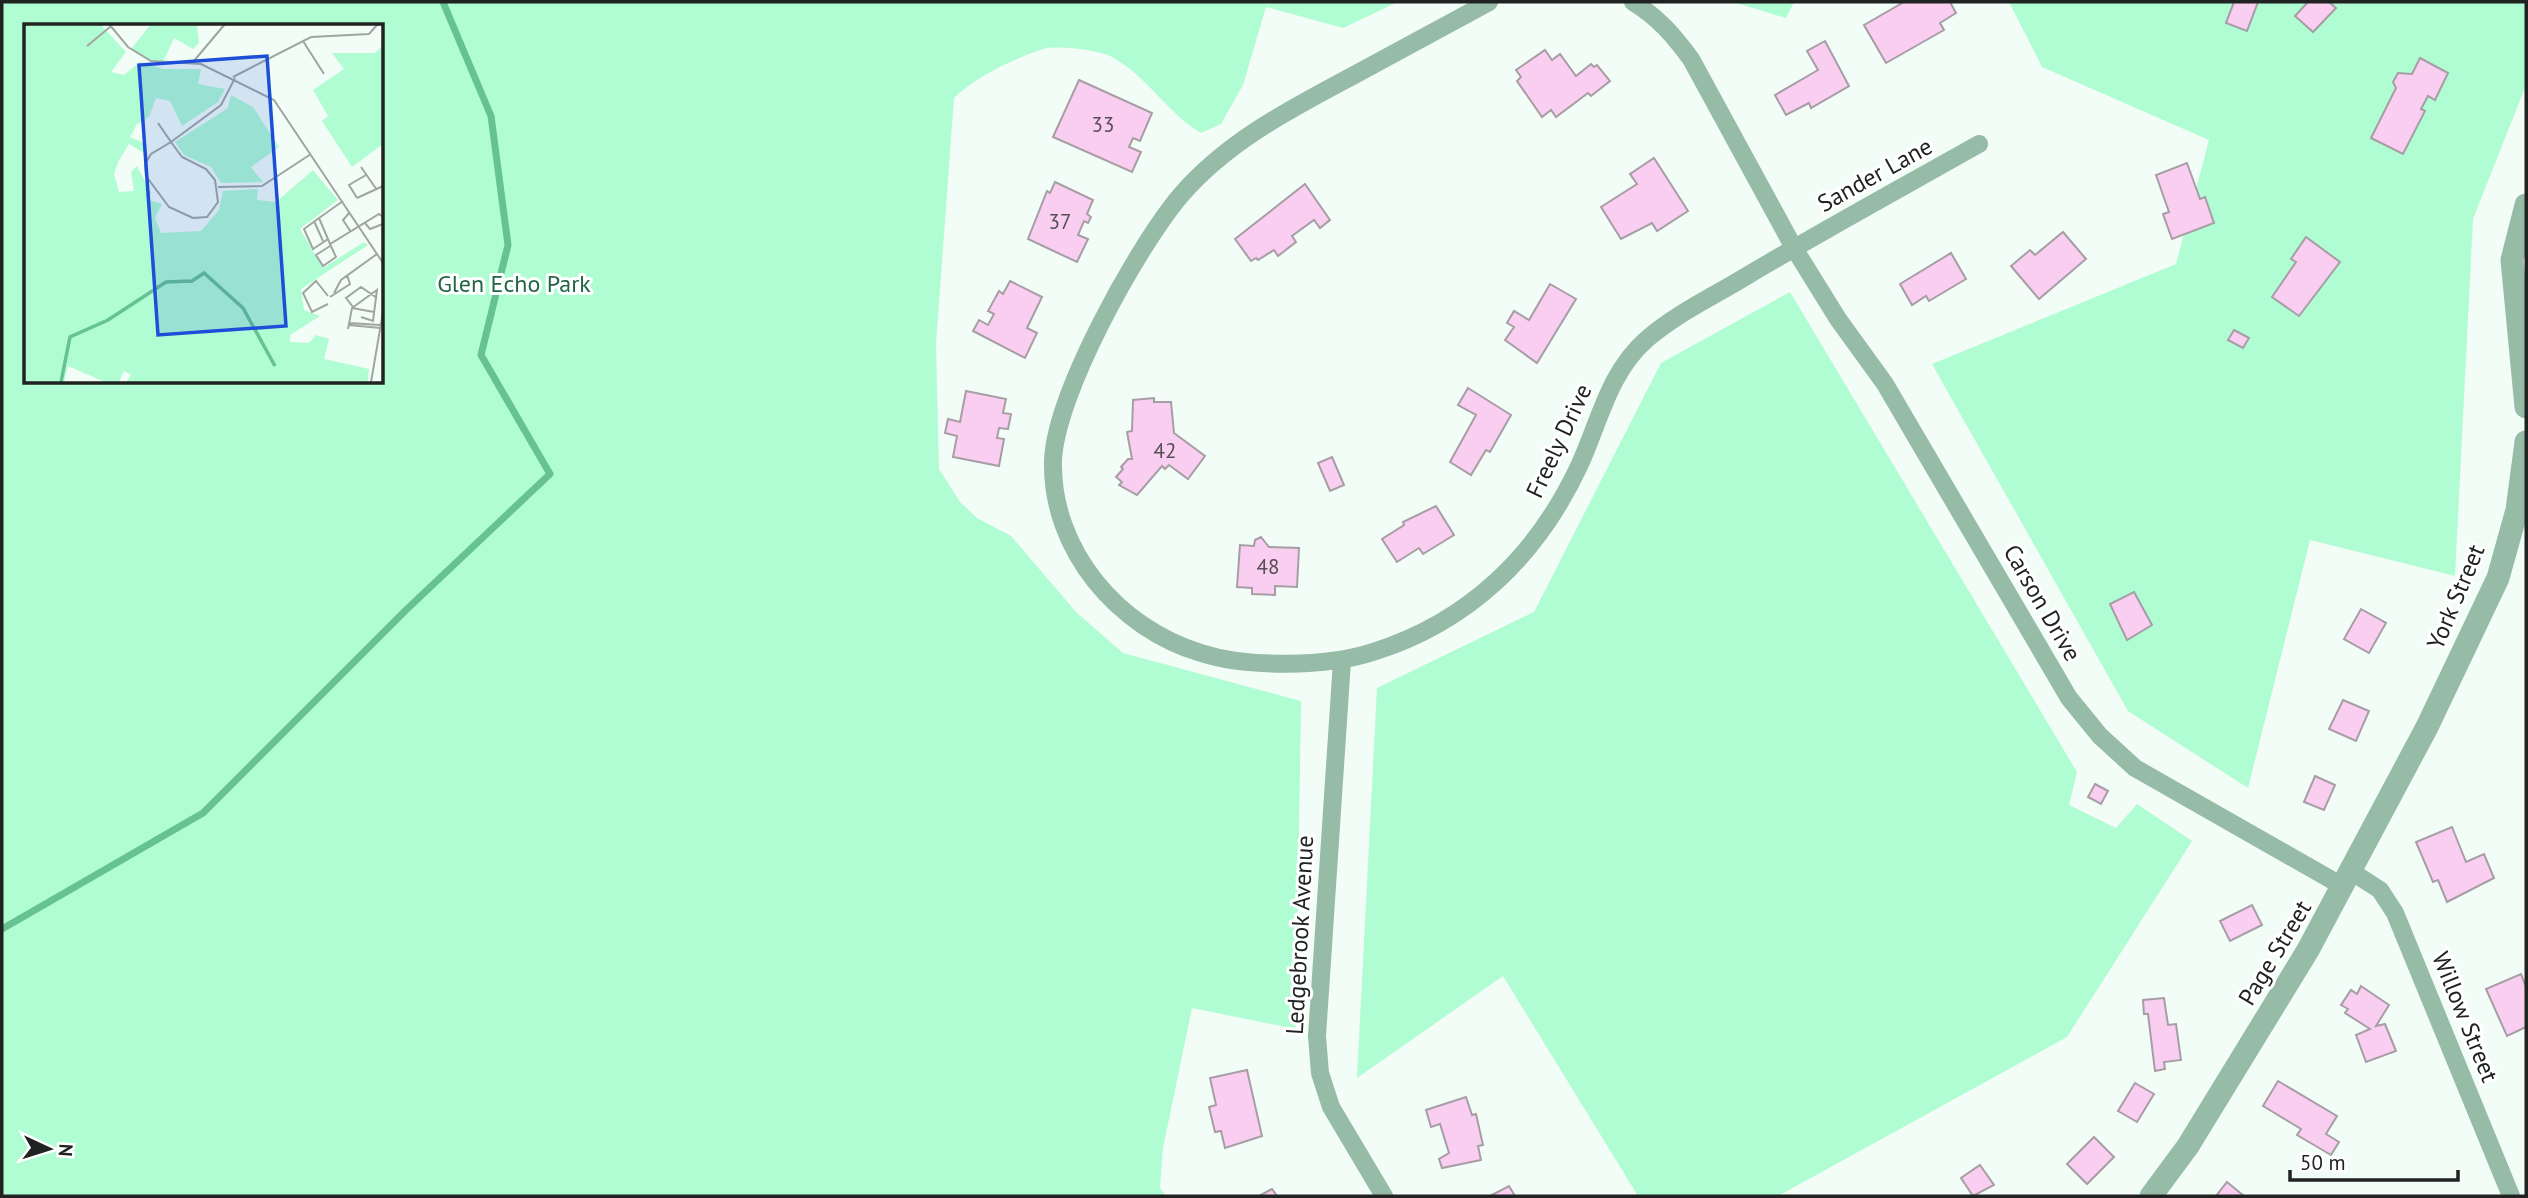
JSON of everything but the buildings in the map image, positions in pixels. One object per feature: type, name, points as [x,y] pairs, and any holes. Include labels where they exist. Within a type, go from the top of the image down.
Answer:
[{"type":"street","name":"Freely Drive","points":[[1489,2],[1268,122],[1216,160],[1184,192],[1138,257],[1079,372],[1056,433],[1053,464],[1057,501],[1067,535],[1083,567],[1104,592],[1132,617],[1201,653],[1257,661],[1342,661],[1412,638],[1450,619],[1490,590],[1521,560],[1555,512],[1580,464],[1608,391],[1627,359],[1646,339],[1673,320],[1794,248]]},
{"type":"street","points":[[1633,2],[1650,12],[1672,33],[1691,59],[1794,248]]},
{"type":"street","name":"Sander Lane","points":[[1794,248],[1979,144]]},
{"type":"street","points":[[2526,205],[2512,260],[2526,407]]},
{"type":"street","name":"Carson Drive","points":[[1794,248],[1838,319],[1885,384],[2069,698],[2100,736],[2135,768],[2348,880]]},
{"type":"street","name":"York Street","points":[[2427,727],[2498,578],[2522,512],[2526,442]]},
{"type":"street","name":"Ledgebrook Avenue","points":[[1342,661],[1318,1026],[1320,1073],[1331,1107],[1384,1196]]},
{"type":"street","name":"Page Street","points":[[2151,1196],[2195,1135],[2348,880],[2427,727]]},
{"type":"street","name":"Willow Street","points":[[2348,880],[2380,890],[2395,913],[2511,1196]]},
{"type":"green space","name":"Glen Echo Park","points":[[2,2],[1398,2],[1343,28],[1266,7],[1243,85],[1221,124],[1201,133],[1124,65],[1106,54],[1088,50],[1043,49],[996,69],[973,82],[954,98],[936,344],[939,469],[960,502],[977,518],[1011,536],[1076,612],[1123,653],[1301,701],[1296,1029],[1192,1008],[1163,1148],[1160,1188],[1166,1196],[2,1196]]},
{"type":"green space","points":[[1733,2],[1794,2],[1786,18]]},
{"type":"green space","points":[[2009,2],[2526,2],[2526,85],[2473,219],[2455,576],[2310,540],[2248,788],[2128,711],[1932,364],[2176,264],[2209,140],[2042,67]]},
{"type":"green space","points":[[1790,292],[2077,772],[2069,805],[2116,828],[2137,804],[2192,841],[2067,1037],[1778,1196],[1638,1196],[1503,976],[1357,1078],[1377,688],[1534,612],[1661,363]]},
{"type":"waterway","points":[[2,929],[203,813],[406,610],[550,474],[481,355],[508,245],[491,116],[443,2]]}]
